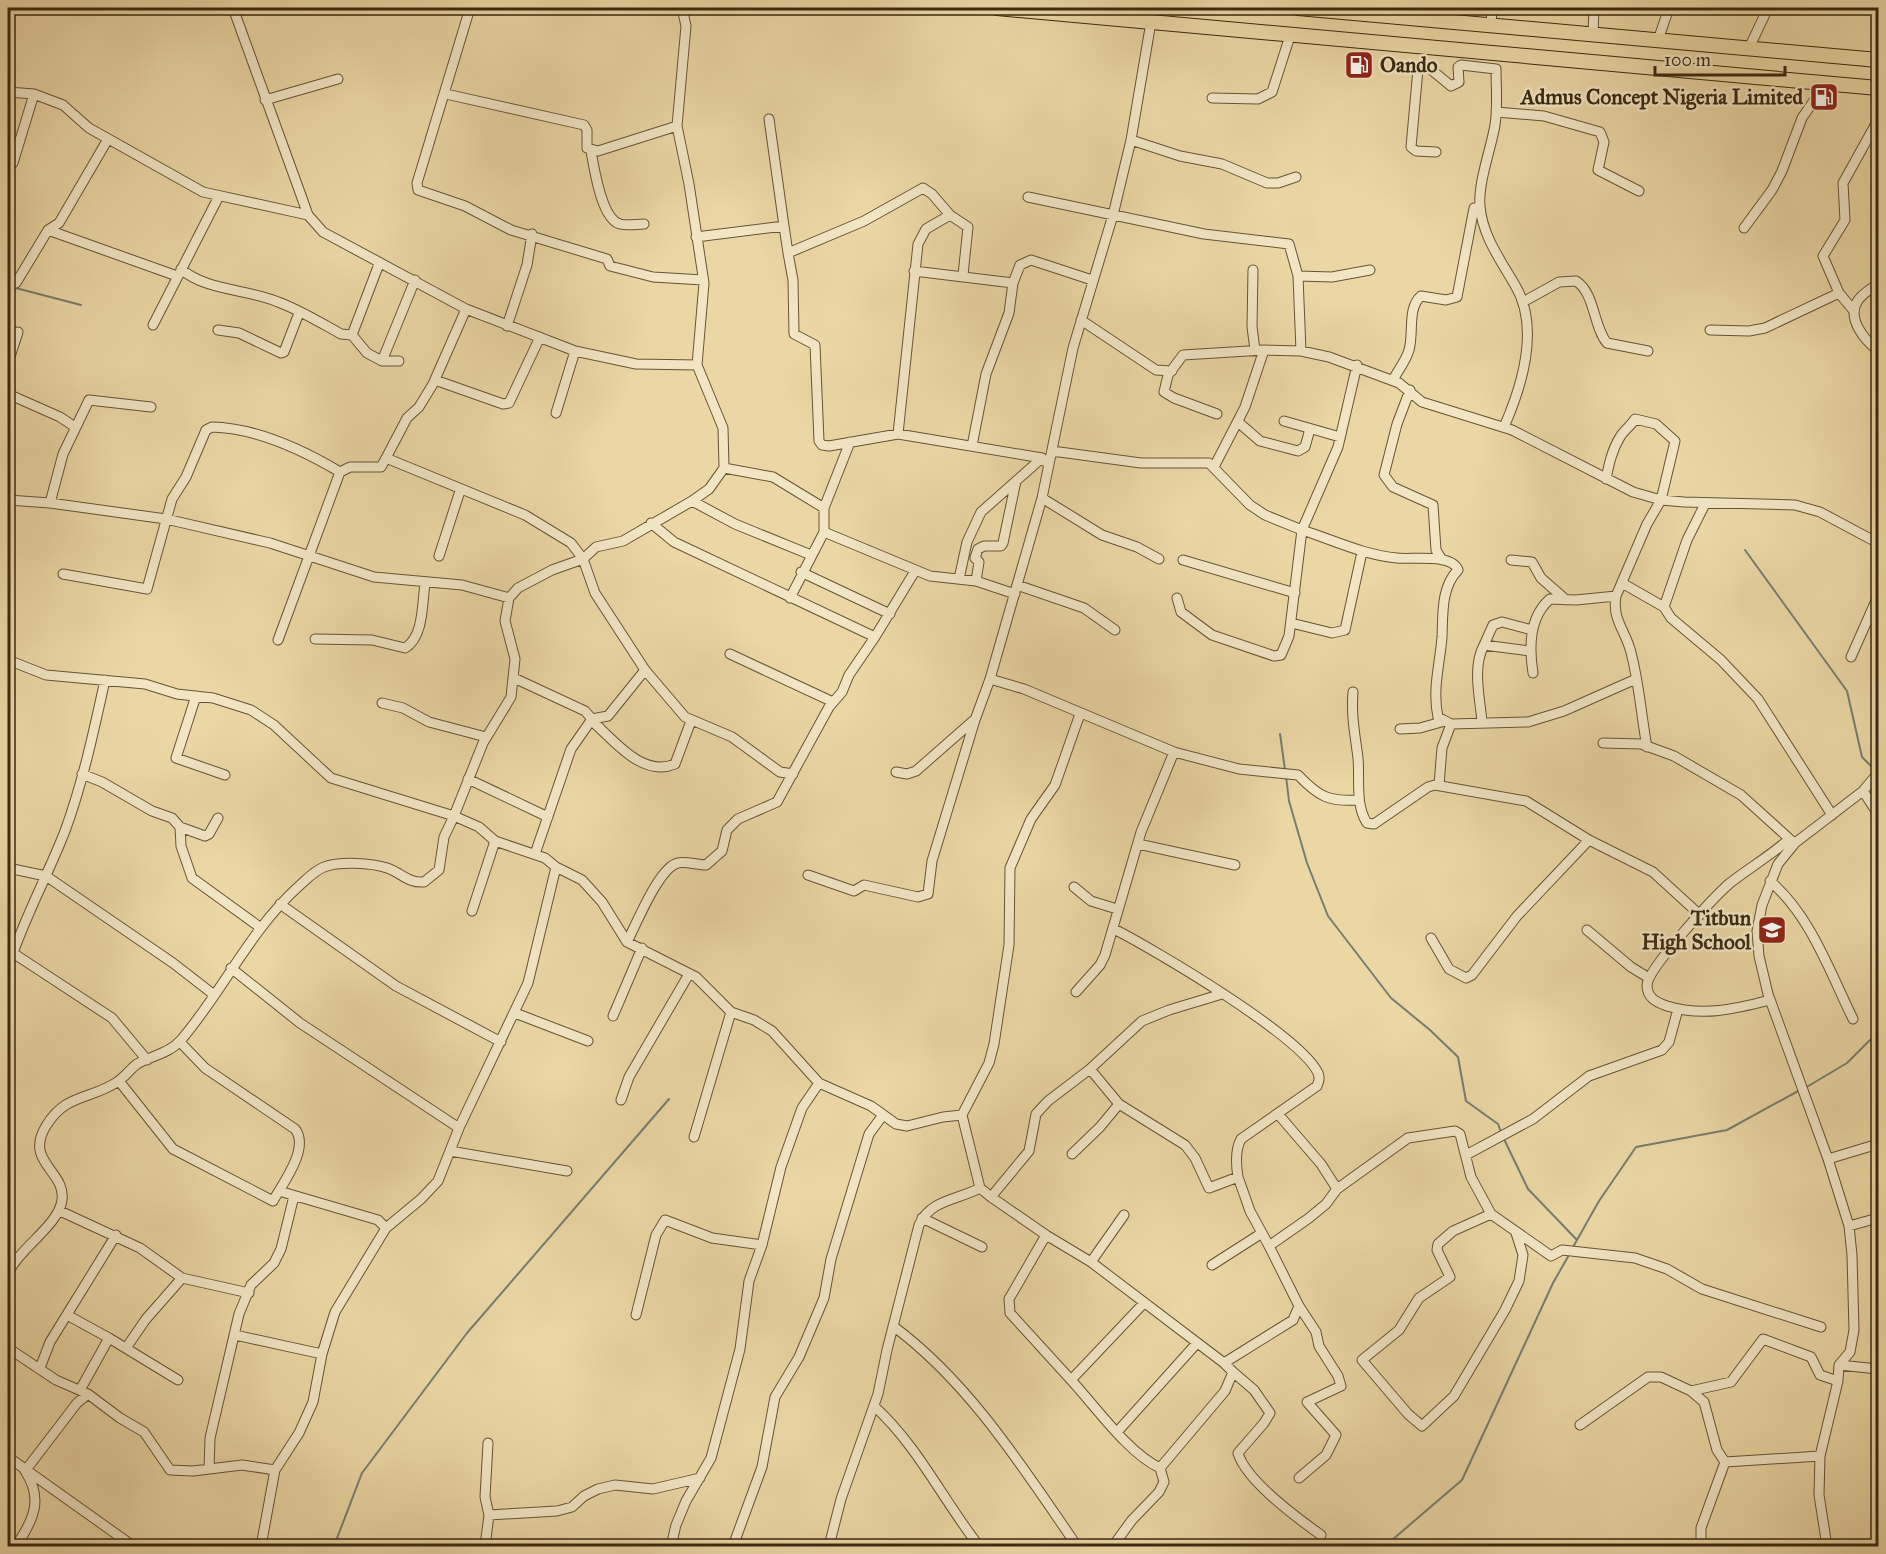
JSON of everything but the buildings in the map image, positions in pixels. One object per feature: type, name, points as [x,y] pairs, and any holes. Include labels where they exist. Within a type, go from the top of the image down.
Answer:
[{"type":"highway","points":[[997,8],[1878,87]]},
{"type":"highway","points":[[1298,8],[1878,60]]},
{"type":"street","points":[[233,8],[308,215],[323,232],[379,264],[416,280],[466,309],[575,351],[636,364],[697,365]]},
{"type":"street","points":[[470,8],[416,188],[465,207],[511,230],[532,234],[607,259],[610,266],[625,272],[704,280]]},
{"type":"street","points":[[8,1281],[9,1267],[60,1211],[63,1198],[60,1184],[45,1166],[40,1153],[43,1132],[60,1109],[71,1101],[119,1081],[138,1064],[180,1042],[261,928],[280,904],[314,872],[337,864],[379,866],[390,869],[406,880],[424,882],[439,870],[444,837],[468,779],[486,737],[511,697],[515,659],[505,621],[509,598],[518,588],[552,570],[583,559],[596,547],[623,541],[693,501],[713,484],[724,468],[723,428],[697,365],[704,280],[689,184],[677,126],[686,26],[682,8]]},
{"type":"street","points":[[1491,24],[1492,8]]},
{"type":"street","points":[[1593,34],[1594,8]]},
{"type":"street","points":[[1658,40],[1669,8]]},
{"type":"street","points":[[1749,48],[1767,8]]},
{"type":"street","points":[[959,579],[967,542],[981,512],[1016,481],[1045,461],[1052,452],[1081,320],[1113,214],[1131,140],[1150,22]]},
{"type":"street","points":[[1212,99],[1258,99],[1272,92],[1290,36]]},
{"type":"street","points":[[1436,153],[1411,147],[1418,69],[1428,67],[1451,86],[1459,82],[1458,67],[1461,65],[1496,69],[1496,112],[1480,206],[1494,252],[1523,302],[1527,326],[1526,345],[1515,402],[1504,427]]},
{"type":"street","points":[[265,100],[338,79]]},
{"type":"street","points":[[1744,228],[1772,190],[1802,118],[1826,83]]},
{"type":"street","points":[[8,92],[34,94],[63,105],[89,128],[191,186],[219,196],[308,215]]},
{"type":"street","points":[[8,166],[14,163],[34,94]]},
{"type":"street","points":[[446,94],[584,125],[587,130],[587,148],[591,151],[599,189],[613,219],[619,224],[644,224]]},
{"type":"street","points":[[1496,112],[1544,116],[1600,132],[1604,142],[1598,170],[1639,191]]},
{"type":"street","points":[[769,119],[793,280],[794,334],[815,345],[819,441],[829,446],[898,434],[1045,461]]},
{"type":"street","points":[[1854,311],[1839,293],[1823,256],[1845,220],[1843,183],[1878,120]]},
{"type":"street","points":[[591,151],[598,152],[677,126]]},
{"type":"street","points":[[16,283],[48,230],[59,223],[108,139]]},
{"type":"street","points":[[1131,140],[1180,156],[1222,164],[1267,183],[1278,183],[1296,177]]},
{"type":"street","points":[[788,253],[849,228],[923,188],[932,194],[950,215],[968,226],[963,275]]},
{"type":"street","points":[[153,325],[219,196]]},
{"type":"street","points":[[1028,197],[1220,237],[1283,241],[1292,249],[1298,276],[1301,351]]},
{"type":"street","points":[[1393,380],[1409,351],[1413,307],[1417,300],[1422,296],[1446,300],[1457,297],[1474,208]]},
{"type":"street","points":[[898,434],[918,244],[926,229],[950,215]]},
{"type":"street","points":[[696,237],[784,226]]},
{"type":"street","points":[[48,230],[231,290],[279,302],[341,334],[352,335],[367,353],[382,361],[399,361]]},
{"type":"street","points":[[507,326],[527,265],[532,234]]},
{"type":"street","points":[[972,446],[986,374],[1009,314],[1013,283],[1020,265],[1028,260],[1092,280]]},
{"type":"street","points":[[352,335],[379,264]]},
{"type":"street","points":[[1214,467],[1238,422],[1260,350],[1252,327],[1253,270]]},
{"type":"street","points":[[1298,276],[1332,277],[1370,270]]},
{"type":"street","points":[[914,271],[963,275],[1013,283]]},
{"type":"street","points":[[382,361],[416,280]]},
{"type":"street","points":[[1523,302],[1559,282],[1576,281],[1584,288],[1599,330],[1607,343],[1648,351]]},
{"type":"street","points":[[1878,284],[1860,297],[1854,311],[1855,321],[1860,330],[1878,350]]},
{"type":"street","points":[[1710,330],[1749,331],[1765,328],[1839,293]]},
{"type":"street","points":[[278,640],[340,472],[350,467],[381,467],[407,418],[419,407],[435,380],[466,309]]},
{"type":"street","points":[[218,330],[239,333],[281,353],[284,352],[299,313]]},
{"type":"street","points":[[1081,320],[1156,370],[1173,371]]},
{"type":"street","points":[[8,363],[18,332]]},
{"type":"street","points":[[435,380],[503,404],[509,403],[540,338]]},
{"type":"street","points":[[556,413],[575,351]]},
{"type":"street","points":[[1217,414],[1164,392],[1168,375],[1183,355],[1192,352],[1301,351],[1357,365],[1393,380],[1410,390],[1422,402],[1504,427],[1633,492],[1661,500],[1705,504],[1795,505],[1808,508],[1878,543]]},
{"type":"street","points":[[1177,598],[1181,612],[1212,635],[1275,656],[1284,652],[1291,623],[1302,530],[1340,437],[1357,365]]},
{"type":"street","points":[[1410,390],[1397,424],[1384,475],[1393,487],[1433,505],[1436,550],[1442,560]]},
{"type":"street","points":[[8,394],[60,417],[75,427]]},
{"type":"street","points":[[50,503],[63,454],[89,400],[151,407]]},
{"type":"street","points":[[1606,479],[1612,454],[1621,435],[1630,428],[1635,419],[1656,424],[1675,441],[1661,500],[1647,524],[1616,596],[1615,616],[1630,649],[1647,747]]},
{"type":"street","points":[[1284,421],[1340,437]]},
{"type":"street","points":[[1238,422],[1260,441],[1298,451],[1305,447],[1310,429]]},
{"type":"street","points":[[63,574],[147,589],[172,499],[186,477],[206,430],[212,427],[270,439],[318,459],[340,472]]},
{"type":"street","points":[[790,598],[801,572],[824,532],[824,508],[850,442]]},
{"type":"street","points":[[1052,452],[1154,464],[1202,461],[1214,467],[1250,505],[1265,515],[1302,530],[1348,544],[1362,552],[1397,558],[1454,562],[1458,570],[1448,587],[1442,611],[1442,638],[1435,687],[1438,714],[1448,722]]},
{"type":"street","points":[[386,458],[536,521],[571,543],[583,559],[596,593],[645,670],[691,721],[711,726],[732,737],[780,772],[793,774]]},
{"type":"street","points":[[808,875],[842,890],[854,891],[864,885],[918,897],[926,896],[933,861],[975,720],[990,679],[1001,633],[1042,498],[1045,461]]},
{"type":"street","points":[[724,468],[773,477],[824,508]]},
{"type":"street","points":[[976,581],[979,562],[975,558],[978,549],[984,546],[1001,546],[1003,543],[1016,481]]},
{"type":"street","points":[[440,556],[460,491]]},
{"type":"street","points":[[1042,498],[1102,535],[1137,547],[1159,559]]},
{"type":"street","points":[[8,500],[50,503],[166,519],[270,543],[374,577],[425,584],[462,585],[509,598]]},
{"type":"street","points":[[693,501],[735,524],[810,555]]},
{"type":"street","points":[[1664,607],[1687,540],[1705,504]]},
{"type":"street","points":[[651,524],[675,542],[875,638]]},
{"type":"street","points":[[824,532],[915,571],[939,578],[976,581],[1016,589],[1084,608],[1115,630]]},
{"type":"street","points":[[1291,623],[1332,633],[1345,630],[1362,552]]},
{"type":"street","points":[[1182,560],[1295,593]]},
{"type":"street","points":[[1511,560],[1532,562],[1542,578],[1566,600]]},
{"type":"street","points":[[627,942],[648,900],[671,868],[678,862],[706,865],[722,851],[727,830],[750,812],[777,802],[833,702],[915,571]]},
{"type":"street","points":[[801,572],[890,614]]},
{"type":"street","points":[[1622,583],[1664,607],[1671,618],[1721,660],[1758,699],[1832,814]]},
{"type":"street","points":[[315,639],[372,640],[405,648],[414,640],[418,630],[425,584]]},
{"type":"street","points":[[1533,673],[1530,651],[1532,630],[1544,604],[1550,599],[1616,596]]},
{"type":"street","points":[[1851,657],[1878,596]]},
{"type":"street","points":[[1482,722],[1478,672],[1479,653],[1492,626],[1502,622],[1532,630]]},
{"type":"street","points":[[1484,645],[1530,651]]},
{"type":"street","points":[[730,654],[833,702]]},
{"type":"street","points":[[8,660],[46,675],[145,684],[168,692],[213,698],[263,717],[319,768],[343,783],[454,816],[479,827],[495,841],[535,854],[582,880],[592,889],[627,942],[689,974],[731,1012],[754,1020],[777,1035],[819,1083],[871,1106],[897,1124],[907,1126],[962,1115]]},
{"type":"street","points":[[535,854],[571,749],[592,720],[608,716],[645,670]]},
{"type":"street","points":[[514,678],[585,711],[618,747],[652,767],[675,764],[691,721]]},
{"type":"street","points":[[990,679],[1024,689],[1174,752],[1239,770],[1298,775],[1310,790],[1322,796],[1337,801],[1359,800]]},
{"type":"street","points":[[1400,729],[1448,722],[1528,722],[1544,718],[1636,679]]},
{"type":"street","points":[[105,680],[82,774],[64,832],[46,876],[31,904],[13,953],[112,1018],[147,1060]]},
{"type":"street","points":[[1353,692],[1351,720],[1358,759],[1359,800],[1365,822],[1374,824],[1428,787],[1439,786],[1526,801],[1589,840],[1653,872],[1700,915]]},
{"type":"street","points":[[196,696],[176,758],[225,775]]},
{"type":"street","points":[[382,703],[403,708],[429,722],[486,737]]},
{"type":"street","points":[[1080,714],[1055,785],[1031,819],[1010,868],[1009,945],[994,1044],[989,1063],[962,1115],[980,1188],[1046,1236],[1091,1262],[1224,1363],[1254,1390],[1270,1413],[1238,1453],[1240,1459],[1264,1489],[1292,1514],[1321,1535]]},
{"type":"street","points":[[896,772],[907,774],[916,771],[975,720]]},
{"type":"street","points":[[1439,786],[1442,748],[1448,722]]},
{"type":"street","points":[[1603,743],[1647,747],[1674,756],[1741,795],[1792,841]]},
{"type":"street","points":[[1076,992],[1100,965],[1114,929],[1117,909],[1146,815],[1174,752]]},
{"type":"street","points":[[1770,1000],[1712,1012],[1678,1009],[1653,1000],[1648,993],[1649,978],[1700,915],[1728,885],[1863,791],[1878,773]]},
{"type":"street","points":[[82,774],[102,782],[152,811],[172,818],[180,827],[205,836],[209,834],[218,818]]},
{"type":"street","points":[[468,779],[548,816]]},
{"type":"street","points":[[1863,791],[1878,814]]},
{"type":"street","points":[[180,827],[181,846],[192,878],[261,928]]},
{"type":"street","points":[[1431,938],[1449,969],[1466,978],[1472,975],[1517,916],[1589,840]]},
{"type":"street","points":[[472,911],[495,841]]},
{"type":"street","points":[[1792,841],[1770,881],[1757,931],[1759,956],[1770,1000],[1828,1159],[1849,1226],[1854,1330],[1850,1352],[1839,1365],[1838,1381],[1820,1456],[1819,1495],[1827,1546]]},
{"type":"street","points":[[1138,844],[1235,865]]},
{"type":"street","points":[[261,1546],[268,1523],[275,1470],[299,1433],[313,1402],[322,1354],[341,1300],[386,1228],[432,1189],[515,1013],[536,958],[556,867]]},
{"type":"street","points":[[8,868],[46,876],[173,963],[213,994]]},
{"type":"street","points":[[1770,881],[1783,892],[1814,939],[1853,1019]]},
{"type":"street","points":[[1074,887],[1091,901],[1117,909]]},
{"type":"street","points":[[280,904],[396,986],[501,1042]]},
{"type":"street","points":[[1114,929],[1154,950],[1280,1034],[1302,1052],[1318,1072],[1320,1080],[1317,1086],[1241,1139],[1238,1144],[1236,1165],[1250,1211],[1299,1306],[1316,1332],[1319,1346],[1338,1376],[1341,1386],[1307,1402],[1336,1435],[1326,1455],[1299,1478]]},
{"type":"street","points":[[1587,930],[1631,967],[1649,978]]},
{"type":"street","points":[[614,1016],[642,948]]},
{"type":"street","points":[[231,969],[300,1023],[459,1128]]},
{"type":"street","points":[[621,1100],[629,1077],[689,974]]},
{"type":"street","points":[[992,1197],[1029,1151],[1039,1110],[1090,1069],[1142,1021],[1222,994]]},
{"type":"street","points":[[1466,1155],[1533,1119],[1589,1076],[1662,1050],[1669,1042],[1678,1009]]},
{"type":"street","points":[[694,1137],[731,1012]]},
{"type":"street","points":[[515,1013],[588,1041]]},
{"type":"street","points":[[119,1081],[173,1149],[273,1201],[290,1171],[301,1143],[300,1135],[295,1129],[205,1068],[180,1042]]},
{"type":"street","points":[[1090,1069],[1119,1104],[1185,1144],[1195,1158],[1209,1188],[1238,1177]]},
{"type":"street","points":[[671,1546],[676,1525],[711,1458],[740,1349],[749,1281],[762,1245],[781,1167],[802,1108],[819,1083]]},
{"type":"street","points":[[1072,1154],[1100,1127],[1119,1104]]},
{"type":"street","points":[[1278,1114],[1321,1164],[1337,1189]]},
{"type":"street","points":[[733,1546],[762,1467],[775,1397],[799,1357],[824,1298],[831,1258],[869,1134],[883,1115]]},
{"type":"street","points":[[1269,1246],[1317,1211],[1337,1189],[1408,1138],[1455,1131],[1464,1141],[1471,1177],[1491,1214],[1551,1256],[1562,1250],[1635,1258],[1667,1269],[1702,1289],[1821,1327]]},
{"type":"street","points":[[1828,1159],[1878,1144]]},
{"type":"street","points":[[450,1151],[567,1171]]},
{"type":"street","points":[[829,1546],[841,1499],[874,1406],[922,1218],[936,1204],[980,1188]]},
{"type":"street","points":[[279,1191],[378,1220],[386,1228]]},
{"type":"street","points":[[209,1469],[210,1438],[235,1335],[251,1285],[274,1263],[281,1250],[294,1196]]},
{"type":"street","points":[[60,1211],[116,1235],[182,1278],[249,1293]]},
{"type":"street","points":[[1491,1214],[1453,1231],[1438,1244],[1437,1250],[1450,1277],[1419,1298],[1399,1330],[1362,1360],[1408,1414],[1422,1426],[1454,1396],[1510,1300],[1519,1281],[1523,1255],[1516,1233]]},
{"type":"street","points":[[1091,1262],[1124,1215]]},
{"type":"street","points":[[922,1218],[982,1247]]},
{"type":"street","points":[[1849,1226],[1878,1218]]},
{"type":"street","points":[[636,1315],[656,1235],[665,1220],[712,1238],[762,1245]]},
{"type":"street","points":[[1212,1265],[1262,1233]]},
{"type":"street","points":[[40,1368],[50,1342],[116,1235]]},
{"type":"street","points":[[1046,1236],[1009,1299],[1007,1306],[1010,1313],[1148,1463],[1160,1468]]},
{"type":"street","points":[[126,1348],[146,1319],[182,1278]]},
{"type":"street","points":[[1071,1380],[1144,1303]]},
{"type":"street","points":[[1224,1363],[1293,1320],[1299,1306]]},
{"type":"street","points":[[66,1315],[178,1380]]},
{"type":"street","points":[[893,1326],[922,1348],[959,1384],[1077,1546]]},
{"type":"street","points":[[235,1335],[322,1354]]},
{"type":"street","points":[[25,1472],[84,1392],[109,1338]]},
{"type":"street","points":[[1691,1391],[1731,1383],[1752,1351],[1763,1339],[1811,1357],[1820,1375],[1838,1381]]},
{"type":"street","points":[[1118,1431],[1197,1343]]},
{"type":"street","points":[[8,1362],[10,1350],[84,1392],[144,1432],[170,1470],[242,1465],[275,1470]]},
{"type":"street","points":[[1839,1365],[1878,1369]]},
{"type":"street","points":[[1160,1468],[1225,1391],[1233,1372]]},
{"type":"street","points":[[1580,1425],[1648,1377],[1660,1377],[1691,1391],[1704,1402],[1717,1450],[1725,1462]]},
{"type":"street","points":[[1704,1402],[1711,1387]]},
{"type":"street","points":[[874,1406],[893,1424],[915,1451],[957,1518],[979,1546]]},
{"type":"street","points":[[485,1546],[489,1515],[485,1497],[488,1443]]},
{"type":"street","points":[[1725,1462],[1820,1456]]},
{"type":"street","points":[[8,1457],[25,1472],[133,1546]]},
{"type":"street","points":[[1701,1546],[1701,1528],[1725,1462]]},
{"type":"street","points":[[1113,1546],[1132,1520],[1159,1492],[1164,1482],[1160,1468]]},
{"type":"street","points":[[16,1546],[30,1523],[35,1499],[33,1483],[25,1472]]},
{"type":"street","points":[[489,1515],[557,1511],[572,1507],[584,1496],[598,1489],[615,1485],[653,1489],[699,1478]]},
{"type":"waterway","points":[[8,286],[81,305]]},
{"type":"waterway","points":[[1745,550],[1847,691],[1862,757],[1876,771]]},
{"type":"waterway","points":[[1280,734],[1285,770]]},
{"type":"waterway","points":[[1286,776],[1289,801],[1307,863],[1328,916],[1391,998],[1458,1057],[1466,1101],[1498,1124],[1501,1132]]},
{"type":"waterway","points":[[1805,1088],[1847,1063],[1878,1032]]},
{"type":"waterway","points":[[1573,1247],[1599,1201],[1636,1147],[1727,1130],[1800,1090]]},
{"type":"waterway","points":[[334,1546],[362,1473],[467,1333],[669,1099]]},
{"type":"waterway","points":[[1503,1137],[1528,1189],[1577,1240]]},
{"type":"waterway","points":[[1385,1546],[1462,1480],[1553,1283],[1569,1255]]},
{"type":"place","name":"Oando","points":[[1359,65]]},
{"type":"place","name":"Admus Concept Nigeria Limited","points":[[1824,97]]},
{"type":"place","name":"Titbun High School","points":[[1772,930]]}]
